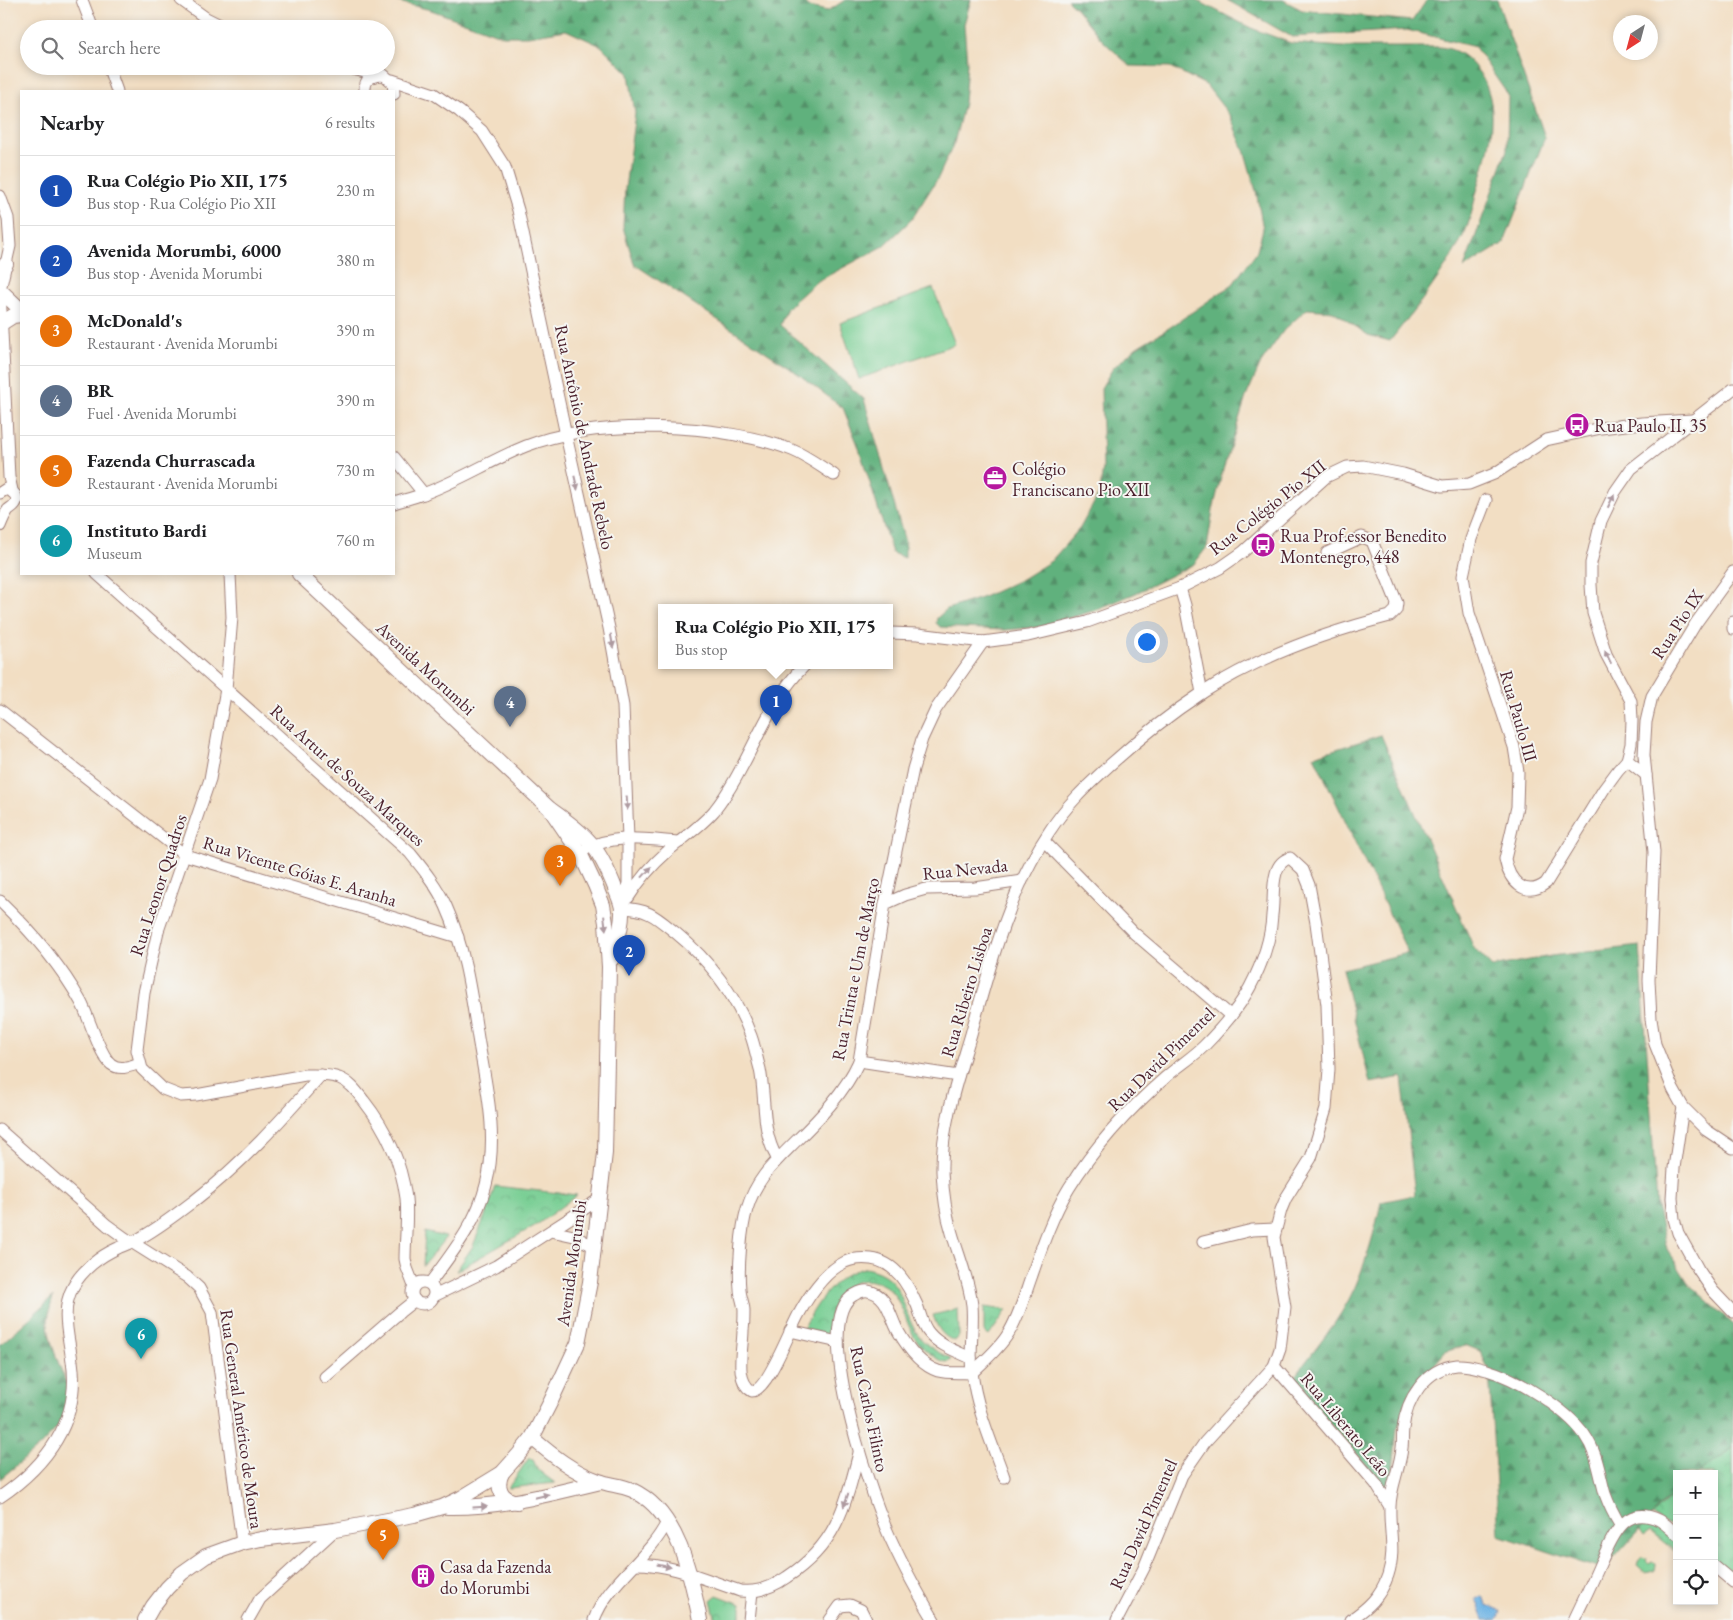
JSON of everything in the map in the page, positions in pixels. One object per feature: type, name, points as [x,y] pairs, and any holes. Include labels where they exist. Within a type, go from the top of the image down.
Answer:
[{"type":"main road","points":[[0,290],[20,309]]},
{"type":"main road","points":[[2,323],[13,316],[20,315]]},
{"type":"main road","name":"Avenida Morumbi","points":[[300,575],[550,809],[576,827],[594,845],[602,858],[622,908],[619,930],[609,967]]},
{"type":"main road","name":"Avenida Morumbi","points":[[145,1620],[162,1594],[182,1573],[206,1556],[242,1543],[335,1530],[414,1515],[442,1507],[476,1490],[502,1473],[532,1438],[578,1343],[590,1282],[598,1200],[605,1153],[609,967],[606,923],[603,905],[582,857],[550,809]]},
{"type":"main road","points":[[582,857],[593,870],[607,900],[622,908]]},
{"type":"main road","points":[[532,1438],[573,1469],[601,1482],[632,1490],[648,1500],[667,1522],[681,1548],[691,1575],[700,1620]]},
{"type":"main road","points":[[568,1490],[573,1480],[573,1469]]},
{"type":"main road","points":[[502,1473],[498,1486],[501,1493],[506,1498],[517,1502]]},
{"type":"main road","points":[[442,1507],[471,1508],[517,1502],[601,1482]]},
{"type":"street","points":[[82,0],[90,20]]},
{"type":"street","points":[[181,0],[210,20]]},
{"type":"street","points":[[111,75],[117,90]]},
{"type":"street","name":"Rua Antônio de Andrade Rebelo","points":[[366,85],[384,75],[392,80],[434,94],[459,111],[482,131],[505,167],[518,210],[610,628],[623,706],[628,884],[622,908]]},
{"type":"street","points":[[392,80],[394,90]]},
{"type":"street","points":[[395,94],[416,88]]},
{"type":"street","points":[[0,196],[8,218],[10,246],[3,266],[0,290],[9,500],[0,524]]},
{"type":"street","points":[[1646,775],[1627,760],[1631,744],[1631,700],[1606,654],[1593,613],[1591,563],[1601,521],[1615,492],[1631,469],[1733,389]]},
{"type":"street","name":"Rua Colégio Pio XII","points":[[893,633],[918,634],[983,642],[1028,636],[1087,622],[1180,588],[1220,568],[1243,552],[1326,477],[1347,468],[1363,466],[1403,474],[1442,486],[1469,484],[1494,474],[1546,440],[1601,428],[1692,420]]},
{"type":"street","points":[[395,503],[424,494],[527,446],[590,430],[623,428],[705,431],[768,442],[793,450],[834,476]]},
{"type":"street","points":[[395,458],[424,494]]},
{"type":"street","name":"Rua Paulo III","points":[[1486,500],[1471,538],[1462,576],[1469,613],[1514,747],[1518,772],[1517,807],[1505,860],[1506,868],[1512,879],[1524,888],[1531,890],[1546,883],[1604,789],[1627,760]]},
{"type":"street","name":"Rua Ribeiro Lisboa","points":[[1004,1477],[980,1410],[972,1372],[972,1306],[964,1269],[947,1210],[942,1172],[945,1134],[958,1076],[1012,902],[1044,841],[1075,797],[1124,752],[1178,708],[1258,661],[1311,640],[1390,616],[1396,610],[1397,603],[1372,541],[1362,537],[1327,553]]},
{"type":"street","name":"Rua Pio IX","points":[[1733,572],[1696,623],[1652,696],[1646,722],[1644,755],[1654,852],[1649,980],[1651,1019],[1655,1044],[1673,1089],[1683,1107],[1706,1130],[1733,1148]]},
{"type":"street","name":"Rua Artur de Souza Marques","points":[[98,575],[410,853],[438,891],[458,937],[466,966],[490,1108],[492,1140],[486,1184],[480,1202],[461,1240],[430,1283]]},
{"type":"street","name":"Rua Leonor Quadros","points":[[140,1063],[137,1050],[144,994],[158,931],[210,780],[226,689],[232,617],[230,575]]},
{"type":"street","points":[[1180,588],[1185,604],[1202,693]]},
{"type":"street","points":[[1733,622],[1733,629]]},
{"type":"street","name":"Rua Trinta e Um de Março","points":[[971,1358],[944,1346],[934,1339],[928,1332],[903,1278],[887,1264],[869,1258],[856,1258],[832,1271],[822,1280],[800,1312],[764,1382],[755,1392],[745,1386],[742,1376],[741,1356],[744,1311],[740,1289],[743,1227],[747,1209],[756,1188],[765,1172],[777,1158],[825,1111],[852,1076],[858,1061],[884,904],[913,768],[922,739],[936,710],[983,642]]},
{"type":"street","points":[[777,1158],[769,1141],[760,1072],[751,1037],[723,984],[693,947],[654,916],[644,911],[622,908],[645,874],[712,812],[727,792],[741,771],[779,696],[801,669]]},
{"type":"street","points":[[1631,700],[1643,701],[1652,696]]},
{"type":"street","name":"Rua Vicente Góias E. Aranha","points":[[0,710],[185,855],[458,937]]},
{"type":"street","points":[[582,857],[594,845],[603,841],[628,839],[680,842]]},
{"type":"street","points":[[1044,841],[1134,933],[1231,1016]]},
{"type":"street","name":"Rua David Pimentel","points":[[972,1372],[996,1350],[1008,1334],[1024,1298],[1038,1255],[1058,1208],[1074,1181],[1107,1136],[1127,1113],[1166,1076],[1203,1047],[1231,1016],[1250,988],[1258,970],[1272,916],[1276,872],[1280,863],[1290,858],[1303,870],[1309,885],[1316,922],[1324,969],[1329,1069],[1326,1109],[1311,1158],[1286,1198],[1274,1237],[1285,1307],[1280,1349],[1274,1366],[1205,1442],[1182,1474],[1144,1568],[1117,1620]]},
{"type":"street","name":"Rua Nevada","points":[[884,904],[926,889],[974,888],[1022,881]]},
{"type":"street","points":[[0,901],[22,923],[56,963],[82,1003],[104,1054],[110,1063],[118,1068],[126,1068],[140,1063],[142,1069],[154,1082],[163,1089],[181,1096],[196,1095],[305,1075],[339,1077],[349,1083],[375,1115],[392,1145],[399,1163],[406,1200],[405,1259],[414,1286]]},
{"type":"street","points":[[858,1061],[958,1076]]},
{"type":"street","points":[[0,1497],[30,1472],[54,1446],[71,1410],[74,1379],[66,1327],[67,1300],[72,1288],[82,1274],[96,1261],[115,1249],[143,1237],[196,1199],[247,1155],[322,1075]]},
{"type":"street","points":[[1683,1107],[1674,1168],[1672,1198],[1674,1219],[1678,1233],[1698,1269],[1713,1291],[1733,1312]]},
{"type":"street","name":"Rua General Américo de Moura","points":[[0,1130],[82,1203],[131,1242],[187,1276],[199,1288],[212,1312],[242,1543]]},
{"type":"street","points":[[434,1296],[496,1266],[598,1200]]},
{"type":"street","points":[[1203,1242],[1252,1230],[1276,1229]]},
{"type":"street","points":[[551,1230],[574,1236],[593,1246]]},
{"type":"street","points":[[420,1282],[430,1283],[434,1289],[434,1296],[431,1302],[424,1304],[415,1300],[412,1292],[414,1286],[420,1282]]},
{"type":"street","name":"Rua Carlos Filinto","points":[[934,1620],[919,1595],[886,1526],[859,1453],[845,1391],[838,1342],[841,1310],[849,1298],[866,1291],[874,1293],[889,1308],[897,1330],[914,1354],[922,1361],[939,1371],[951,1373],[972,1372]]},
{"type":"street","points":[[325,1377],[415,1300]]},
{"type":"street","points":[[790,1331],[838,1342]]},
{"type":"street","name":"Rua Liberato Leão","points":[[1274,1366],[1376,1484],[1390,1506]]},
{"type":"street","points":[[1350,1620],[1378,1598],[1388,1575],[1393,1554],[1390,1506],[1402,1448],[1403,1428],[1410,1403],[1421,1384],[1439,1370],[1448,1366],[1472,1366],[1519,1382],[1563,1414],[1583,1433],[1594,1452],[1605,1493],[1612,1512],[1620,1525]]},
{"type":"street","points":[[636,1564],[663,1566],[740,1591],[752,1592],[770,1587],[802,1568],[829,1538],[846,1501],[859,1453]]},
{"type":"street","points":[[1574,1620],[1610,1542],[1620,1525],[1628,1519],[1642,1516],[1661,1521],[1673,1531]]},
{"type":"street","points":[[594,1620],[611,1591],[660,1536],[667,1522]]},
{"type":"street","points":[[248,1620],[253,1609],[264,1594],[335,1530]]},
{"type":"street","points":[[1718,1569],[1733,1582]]},
{"type":"street","points":[[749,1620],[752,1592]]},
{"type":"street","points":[[830,1620],[840,1606],[850,1605],[862,1610],[866,1620]]},
{"type":"green space","points":[[390,0],[803,0],[808,7],[828,11],[845,0],[971,0],[964,24],[967,63],[964,103],[954,143],[938,178],[912,219],[884,246],[816,282],[787,308],[780,325],[864,399],[905,542],[905,558],[892,553],[858,445],[843,408],[793,370],[634,264],[623,227],[625,189],[635,113],[629,74],[601,46],[566,30],[528,36],[503,36],[431,10]]},
{"type":"green space","points":[[1067,0],[1196,0],[1251,28],[1291,43],[1343,47],[1440,47],[1451,49],[1468,59],[1484,81],[1490,96],[1492,112],[1490,144],[1465,233],[1438,278],[1390,341],[1368,335],[1333,311],[1307,309],[1284,330],[1261,363],[1246,397],[1222,473],[1207,547],[1194,564],[1136,593],[1093,611],[1040,627],[1005,630],[940,627],[936,623],[937,618],[947,609],[981,598],[1022,579],[1051,561],[1080,528],[1100,492],[1103,468],[1101,388],[1113,368],[1137,347],[1169,328],[1233,284],[1257,251],[1263,229],[1256,191],[1245,153],[1230,116],[1206,85],[1170,67],[1130,66],[1101,39],[1076,8]]},
{"type":"green space","points":[[1227,0],[1283,0],[1302,10],[1412,21],[1427,0],[1497,0],[1545,137],[1504,243],[1464,268],[1507,150],[1508,95],[1475,47],[1407,30],[1292,37]]},
{"type":"green space","points":[[933,288],[955,344],[859,379],[840,323]]},
{"type":"green space","points":[[1381,735],[1474,948],[1492,967],[1551,956],[1640,946],[1657,1206],[1667,1249],[1689,1284],[1733,1324],[1733,1448],[1703,1470],[1673,1470],[1673,1495],[1603,1570],[1499,1535],[1489,1370],[1480,1351],[1465,1345],[1445,1352],[1419,1383],[1397,1429],[1392,1481],[1388,1487],[1385,1487],[1292,1380],[1326,1335],[1349,1300],[1367,1255],[1381,1202],[1415,1195],[1402,1077],[1370,1083],[1342,969],[1408,953],[1314,756]]},
{"type":"green space","points":[[495,1186],[577,1195],[538,1224],[456,1271],[473,1246]]},
{"type":"green space","points":[[425,1232],[446,1237],[423,1266]]},
{"type":"green space","points":[[865,1268],[879,1272],[888,1278],[900,1294],[918,1335],[932,1348],[950,1358],[950,1361],[941,1360],[924,1348],[914,1336],[894,1295],[889,1289],[872,1281],[863,1280],[855,1282],[839,1294],[835,1300],[829,1321],[828,1335],[803,1329],[821,1300],[836,1283],[845,1276]]},
{"type":"green space","points":[[53,1297],[48,1317],[48,1329],[53,1348],[72,1398],[59,1426],[40,1446],[0,1479],[0,1345]]},
{"type":"green space","points":[[984,1307],[1007,1310],[989,1336],[984,1332]]},
{"type":"green space","points":[[958,1309],[959,1336],[955,1341],[941,1331],[933,1315]]},
{"type":"green space","points":[[1733,1448],[1733,1578],[1718,1565],[1718,1470],[1703,1470]]},
{"type":"green space","points":[[529,1458],[533,1460],[538,1470],[555,1483],[508,1488]]},
{"type":"green space","points":[[1673,1496],[1673,1526],[1652,1516]]},
{"type":"green space","points":[[1642,1523],[1644,1526],[1649,1524],[1659,1527],[1673,1538],[1673,1550],[1650,1531],[1644,1536],[1638,1527]]},
{"type":"green space","points":[[1642,1557],[1647,1559],[1646,1561],[1649,1564],[1652,1562],[1655,1564],[1654,1571],[1645,1573],[1637,1566]]},
{"type":"green space","points":[[717,1595],[741,1604],[741,1620],[716,1620],[711,1600]]},
{"type":"water","points":[[1483,1596],[1487,1605],[1501,1611],[1497,1620],[1484,1620],[1476,1599]]},
{"type":"place","name":"Rua Paulo II, 35","points":[[1577,425]]},
{"type":"place","name":"Colégio Franciscano Pio XII","points":[[995,478]]},
{"type":"place","name":"Rua Prof.essor Benedito Montenegro, 448","points":[[1263,545]]},
{"type":"place","name":"Rua Colégio Pio XII, 175","points":[[776,726]]},
{"type":"place","name":"BR","points":[[510,727]]},
{"type":"place","name":"McDonald's","points":[[560,886]]},
{"type":"place","name":"Avenida Morumbi, 6000","points":[[629,976]]},
{"type":"place","name":"Instituto Bardi","points":[[141,1359]]},
{"type":"place","name":"Fazenda Churrascada","points":[[383,1560]]},
{"type":"place","name":"Casa da Fazenda do Morumbi","points":[[423,1576]]}]
